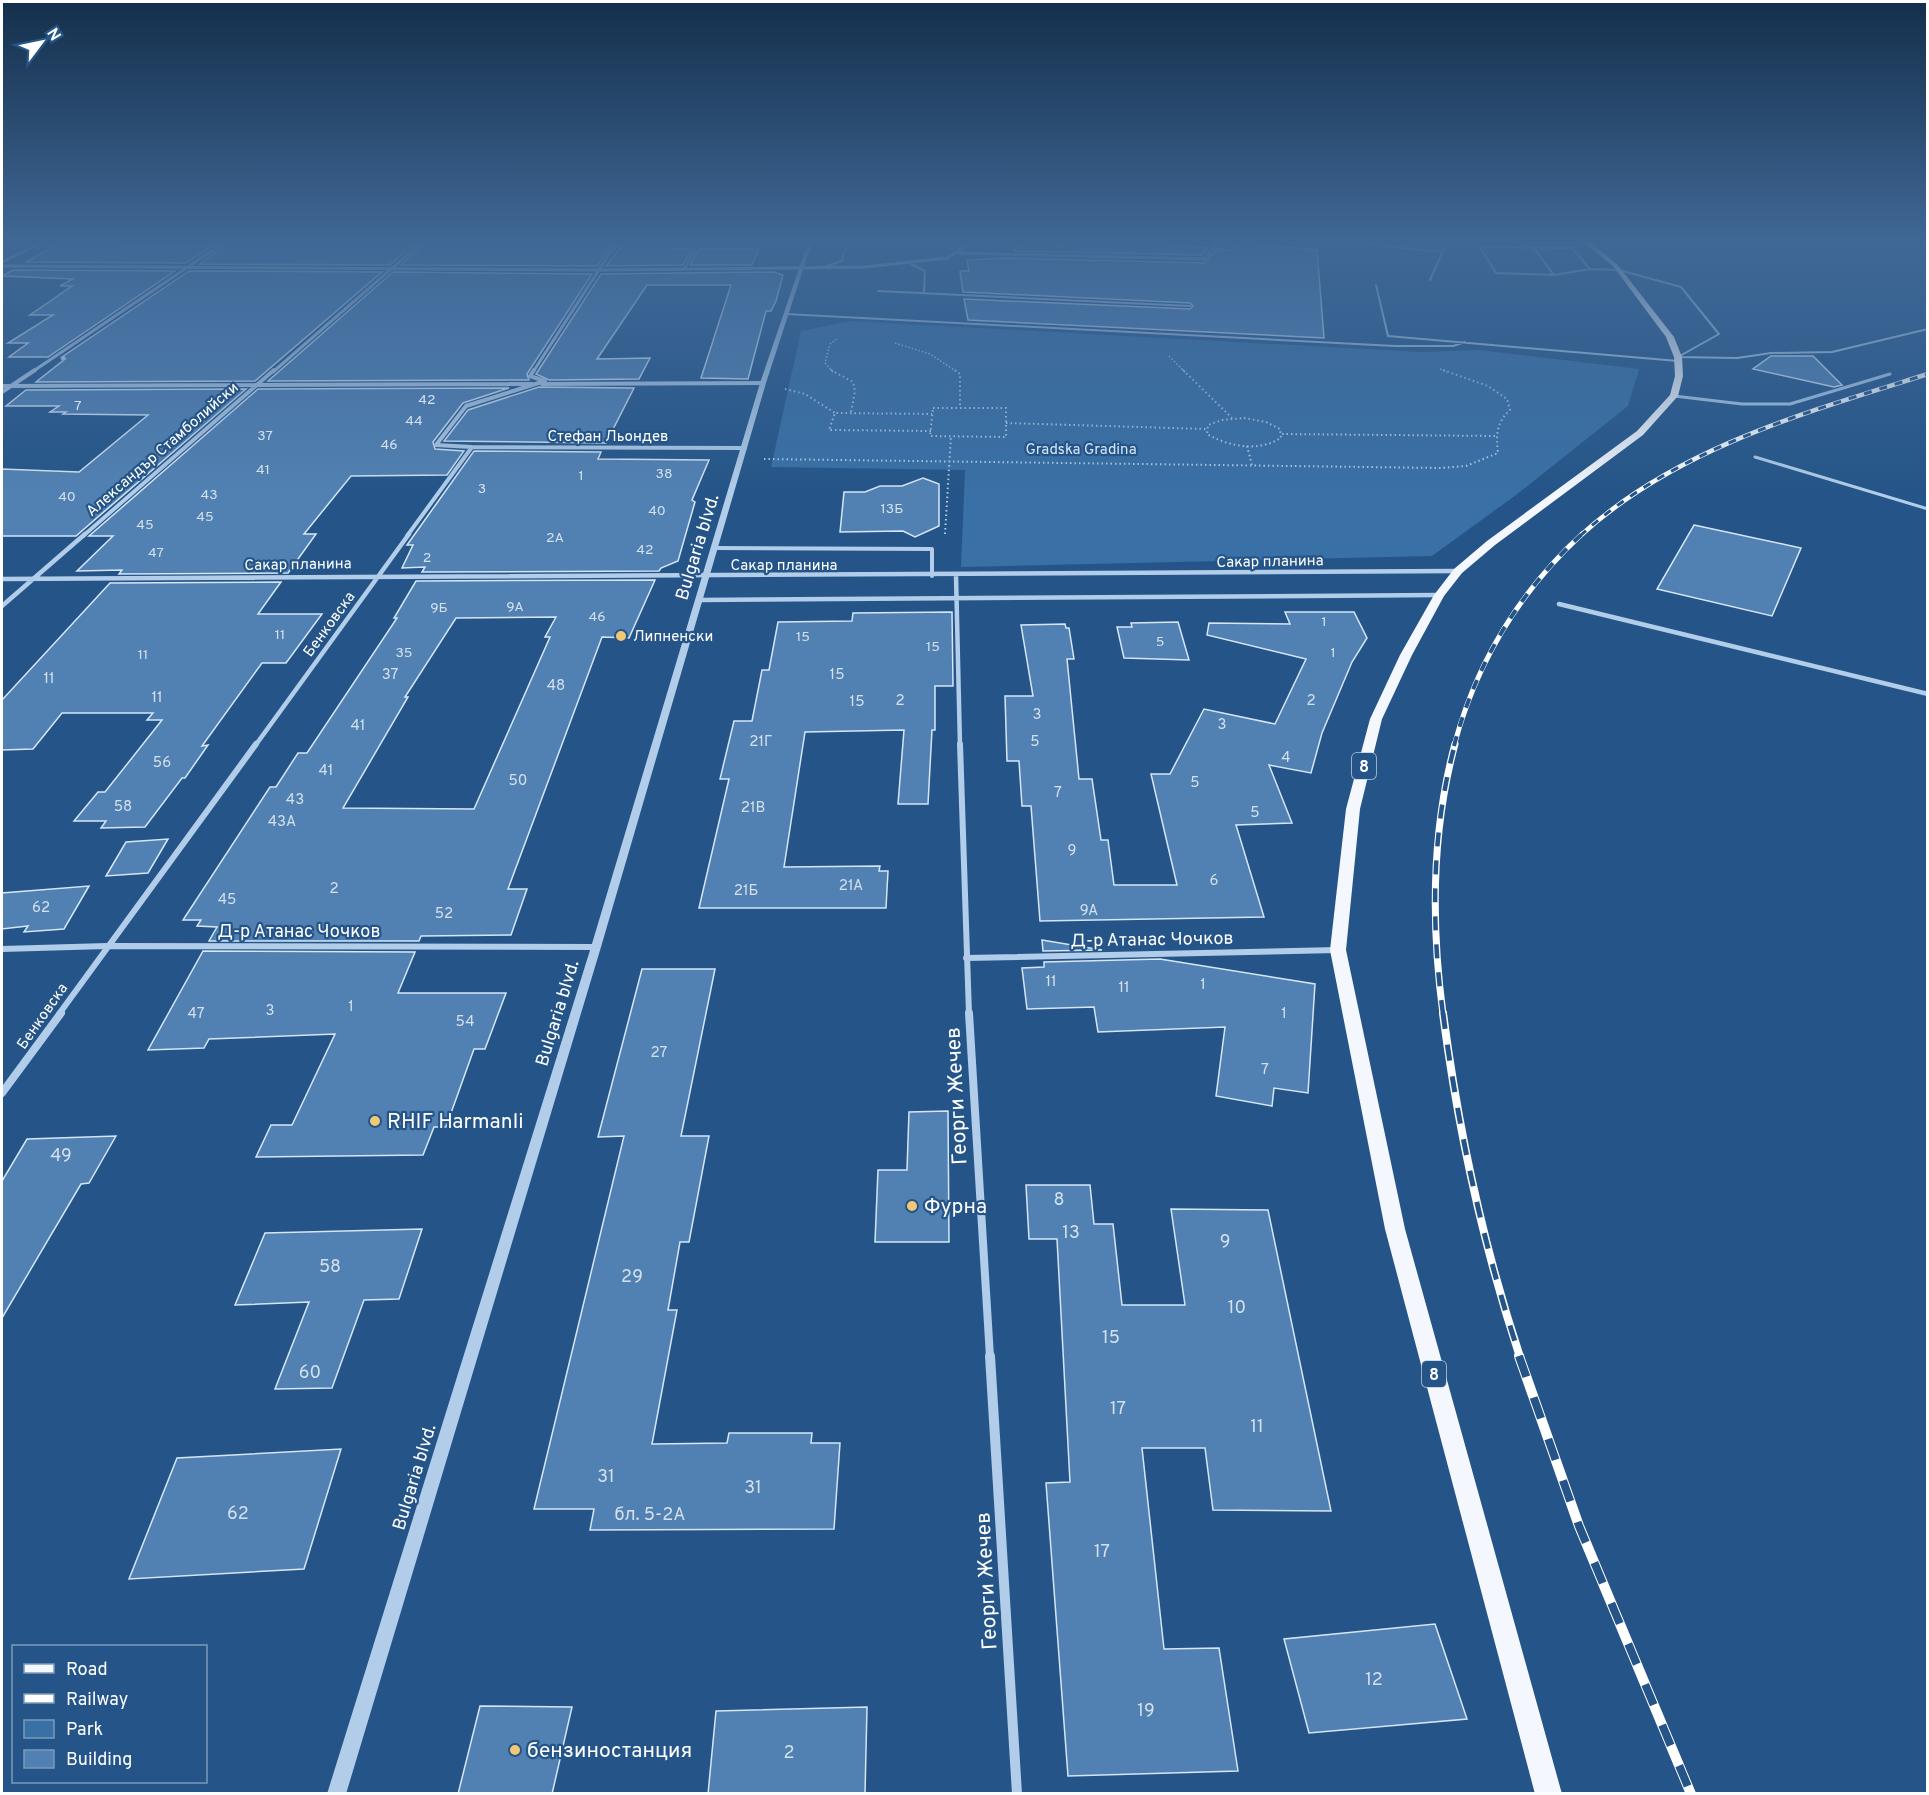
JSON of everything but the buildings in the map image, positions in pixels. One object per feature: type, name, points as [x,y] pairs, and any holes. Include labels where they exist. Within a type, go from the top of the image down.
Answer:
[{"type":"main road","points":[[1663,326],[1670,337],[1678,359],[1679,376],[1674,396]]},
{"type":"main road","name":"8","points":[[1549,1794],[1395,1229],[1338,950],[1353,809],[1376,719],[1406,655],[1439,595],[1458,571],[1523,519],[1640,434],[1674,396]]},
{"type":"street","points":[[2,392],[100,326]]},
{"type":"street","name":"Александър Стамболийски","points":[[2,606],[325,326]]},
{"type":"street","points":[[472,447],[436,445],[466,406],[545,381],[530,376],[564,326]]},
{"type":"street","name":"Bulgaria blvd.","points":[[336,1794],[596,947],[763,383],[782,326]]},
{"type":"street","points":[[2,386],[763,383]]},
{"type":"street","name":"Стефан Льондев","points":[[472,447],[743,454]]},
{"type":"street","name":"Бенковска","points":[[2,1094],[107,946],[472,447]]},
{"type":"street","name":"Сакар планина","points":[[2,579],[380,575],[956,576],[1458,571]]},
{"type":"street","name":"Георги Жечев","points":[[956,576],[966,958],[1017,1794]]},
{"type":"street","name":"Сакар планина","points":[[700,600],[1439,595]]},
{"type":"street","points":[[1559,604],[1928,694]]},
{"type":"street","name":"Д-р Атанас Чочков","points":[[2,948],[107,946],[596,947]]},
{"type":"street","name":"Д-р Атанас Чочков","points":[[966,958],[1338,950]]},
{"type":"lane","points":[[1010,326],[1395,346],[1453,346],[1465,342]]},
{"type":"lane","points":[[1386,326],[1388,336],[1632,359],[1737,358],[1771,353],[1832,352],[1928,329]]},
{"type":"lane","points":[[1678,359],[1719,334],[1712,326]]},
{"type":"lane","points":[[1674,396],[1742,404],[1790,404],[1890,374]]},
{"type":"lane","points":[[1755,457],[1928,508]]},
{"type":"lane","points":[[715,548],[932,549],[932,576]]},
{"type":"path","points":[[839,337],[830,344],[825,363],[834,373],[853,382],[855,391],[851,412]]},
{"type":"path","points":[[891,342],[928,353],[949,363],[960,374],[960,408]]},
{"type":"path","points":[[1167,355],[1233,418]]},
{"type":"path","points":[[743,454],[949,462],[1441,468],[1466,466],[1497,453],[1496,436],[1499,419],[1510,410],[1508,399],[1488,386],[1432,367]]},
{"type":"path","points":[[763,383],[805,394],[835,413],[932,414]]},
{"type":"path","points":[[933,408],[1006,408],[1006,436],[930,436],[932,414],[933,408]]},
{"type":"path","points":[[835,413],[829,430],[930,431]]},
{"type":"path","points":[[1006,423],[1206,429],[1214,422],[1233,418],[1266,422],[1274,425],[1282,434],[1496,436]]},
{"type":"path","points":[[1206,429],[1207,434],[1222,442],[1247,446],[1277,441],[1282,434]]},
{"type":"path","points":[[932,549],[945,543],[951,436]]},
{"type":"path","points":[[1247,446],[1252,466]]},
{"type":"green space","name":"Gradska Gradina","points":[[827,326],[939,326],[1421,352],[1479,350],[1639,369],[1628,406],[1516,495],[1432,556],[961,567],[965,470],[771,467],[801,331]]},
{"type":"railway","points":[[1580,536],[1618,505],[1658,479],[1700,456],[1790,419],[1928,374]]},
{"type":"railway","points":[[1454,746],[1474,686],[1503,631],[1539,580],[1582,534]]},
{"type":"railway","points":[[1443,1014],[1436,946],[1437,845],[1447,777],[1455,744]]},
{"type":"railway","points":[[1443,1013],[1456,1100],[1473,1187],[1494,1272],[1520,1357]]},
{"type":"railway","points":[[1519,1356],[1579,1526],[1691,1794]]},
{"type":"place","name":"Липненски","points":[[621,636]]},
{"type":"place","name":"RHIF Harmanli","points":[[375,1121]]},
{"type":"place","name":"Фурна","points":[[912,1206]]},
{"type":"place","name":"бензиностанция","points":[[515,1750]]}]
